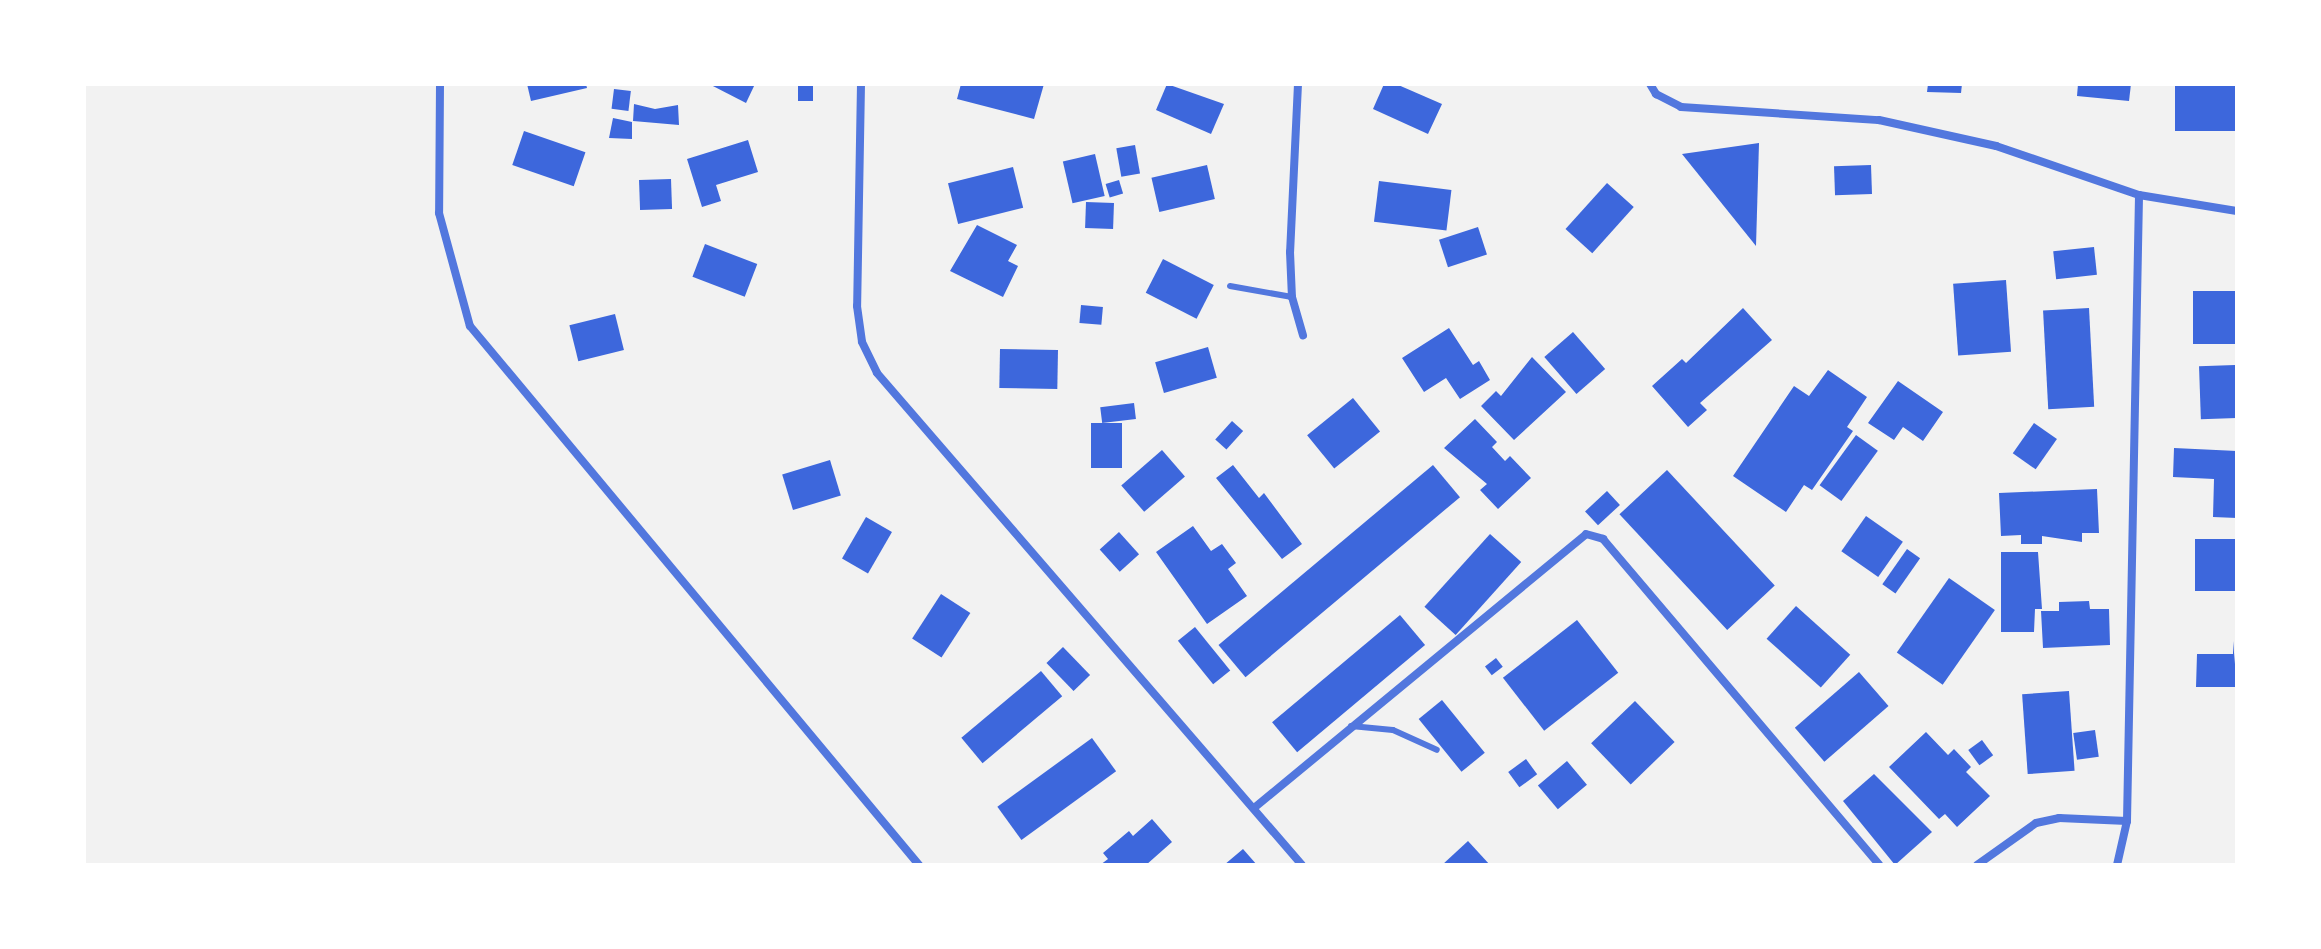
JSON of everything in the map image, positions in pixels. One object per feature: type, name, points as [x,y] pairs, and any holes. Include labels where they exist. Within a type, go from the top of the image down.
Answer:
[{"type":"street","points":[[440,84],[439,213],[470,326],[919,865]]},
{"type":"street","points":[[861,84],[857,306],[862,342],[877,373],[1302,865]]},
{"type":"street","points":[[1298,84],[1292,297],[1303,335]]},
{"type":"street","points":[[1650,84],[1656,94],[1681,107],[1879,120],[1945,133],[2139,195],[2237,211]]},
{"type":"street","points":[[2117,865],[2127,821],[2139,195]]},
{"type":"street","points":[[1254,808],[1577,538],[1596,535],[1744,700],[1879,865]]},
{"type":"street","points":[[1977,865],[2036,823],[2059,818],[2127,821]]},
{"type":"lane","points":[[1230,286],[1292,297]]},
{"type":"lane","points":[[1351,726],[1393,730],[1437,750]]},
{"type":"building","points":[[527,84],[586,84],[587,88],[531,101]]},
{"type":"building","points":[[709,84],[755,84],[746,103]]},
{"type":"building","points":[[798,84],[813,84],[813,101],[798,101]]},
{"type":"building","points":[[961,84],[1044,84],[1034,119],[957,99]]},
{"type":"building","points":[[1167,84],[1224,104],[1211,134],[1156,110]]},
{"type":"building","points":[[1384,84],[1396,84],[1442,104],[1428,134],[1373,109]]},
{"type":"building","points":[[1928,84],[1962,84],[1961,93],[1927,92]]},
{"type":"building","points":[[2078,84],[2131,84],[2129,101],[2077,96]]},
{"type":"building","points":[[2175,84],[2237,84],[2237,131],[2175,131]]},
{"type":"building","points":[[614,89],[631,91],[628,111],[612,109]]},
{"type":"building","points":[[634,104],[655,109],[678,105],[679,125],[633,121]]},
{"type":"building","points":[[613,118],[632,122],[632,139],[609,138]]},
{"type":"building","points":[[524,131],[585,152],[574,186],[512,165]]},
{"type":"building","points":[[748,140],[758,172],[716,185],[721,201],[702,207],[687,159]]},
{"type":"building","points":[[1759,143],[1756,246],[1682,154]]},
{"type":"building","points":[[1135,145],[1140,174],[1121,177],[1116,148]]},
{"type":"building","points":[[1095,154],[1105,196],[1073,203],[1063,161]]},
{"type":"building","points":[[1207,165],[1215,199],[1159,212],[1151,178]]},
{"type":"building","points":[[1871,165],[1872,194],[1835,195],[1834,166]]},
{"type":"building","points":[[1013,167],[1023,208],[958,224],[948,183]]},
{"type":"building","points":[[671,179],[672,209],[640,210],[639,180]]},
{"type":"building","points":[[1119,180],[1123,193],[1110,197],[1106,184]]},
{"type":"building","points":[[1379,181],[1451,190],[1446,231],[1374,222]]},
{"type":"building","points":[[1607,183],[1634,207],[1592,253],[1566,229]]},
{"type":"building","points":[[1086,202],[1114,203],[1113,229],[1085,228]]},
{"type":"building","points":[[977,225],[1017,245],[1008,261],[1018,266],[1003,297],[950,271]]},
{"type":"building","points":[[1478,227],[1487,255],[1448,267],[1439,240]]},
{"type":"building","points":[[705,244],[757,264],[745,297],[692,277]]},
{"type":"building","points":[[2094,247],[2097,275],[2056,279],[2053,251]]},
{"type":"building","points":[[1163,259],[1214,285],[1197,319],[1146,293]]},
{"type":"building","points":[[2006,280],[2011,352],[1958,356],[1953,284]]},
{"type":"building","points":[[2193,291],[2237,291],[2237,344],[2193,344]]},
{"type":"building","points":[[1081,305],[1103,307],[1101,325],[1079,323]]},
{"type":"building","points":[[1743,308],[1772,340],[1700,403],[1707,410],[1688,427],[1652,386],[1682,359],[1686,363]]},
{"type":"building","points":[[2089,308],[2094,407],[2048,409],[2043,310]]},
{"type":"building","points":[[615,314],[624,350],[578,361],[569,325]]},
{"type":"building","points":[[1449,328],[1473,365],[1479,361],[1490,380],[1460,399],[1446,378],[1424,392],[1402,358]]},
{"type":"building","points":[[1573,332],[1605,369],[1576,394],[1544,357]]},
{"type":"building","points":[[1208,347],[1217,378],[1164,393],[1155,362]]},
{"type":"building","points":[[1000,349],[1058,350],[1057,389],[999,388]]},
{"type":"building","points":[[1532,357],[1566,392],[1514,440],[1481,406],[1496,391],[1501,396]]},
{"type":"building","points":[[2235,365],[2237,418],[2201,419],[2199,366]]},
{"type":"building","points":[[1828,370],[1867,397],[1847,427],[1853,431],[1812,490],[1804,485],[1786,512],[1733,476],[1794,386],[1809,396]]},
{"type":"building","points":[[1898,381],[1943,412],[1923,441],[1903,427],[1894,440],[1868,423]]},
{"type":"building","points":[[1353,398],[1380,431],[1334,469],[1307,435]]},
{"type":"building","points":[[1134,403],[1136,419],[1102,423],[1100,407]]},
{"type":"building","points":[[1475,419],[1497,442],[1492,447],[1505,461],[1510,456],[1531,478],[1498,509],[1480,490],[1487,484],[1444,448]]},
{"type":"building","points":[[1232,421],[1243,431],[1226,450],[1215,440]]},
{"type":"building","points":[[1091,423],[1122,423],[1122,468],[1091,468]]},
{"type":"building","points":[[2034,423],[2057,439],[2036,469],[2013,453]]},
{"type":"building","points":[[1856,435],[1878,451],[1841,501],[1820,485]]},
{"type":"building","points":[[2174,448],[2237,451],[2237,518],[2213,517],[2214,479],[2173,477]]},
{"type":"building","points":[[1162,450],[1185,476],[1144,512],[1121,485]]},
{"type":"building","points":[[830,460],[841,495],[793,510],[782,475]]},
{"type":"building","points":[[1233,465],[1259,498],[1264,493],[1302,544],[1282,559],[1216,478]]},
{"type":"building","points":[[1433,465],[1460,497],[1246,677],[1219,645]]},
{"type":"building","points":[[1667,470],[1775,586],[1727,630],[1619,514]]},
{"type":"building","points":[[2097,489],[2099,533],[2082,533],[2082,542],[2042,536],[2042,544],[2021,544],[2021,535],[2001,536],[1999,493]]},
{"type":"building","points":[[1607,491],[1620,505],[1598,525],[1585,511]]},
{"type":"building","points":[[1866,516],[1903,542],[1878,577],[1841,551]]},
{"type":"building","points":[[866,517],[892,532],[868,574],[842,559]]},
{"type":"building","points":[[1193,526],[1211,551],[1222,544],[1236,563],[1228,569],[1247,596],[1207,624],[1156,552]]},
{"type":"building","points":[[1119,532],[1139,554],[1120,572],[1100,549]]},
{"type":"building","points":[[1490,534],[1521,562],[1456,635],[1424,607]]},
{"type":"building","points":[[2195,539],[2237,539],[2237,591],[2195,591]]},
{"type":"building","points":[[1907,549],[1920,558],[1895,593],[1882,584]]},
{"type":"building","points":[[2001,552],[2038,552],[2042,609],[2035,609],[2034,632],[2001,632]]},
{"type":"building","points":[[1949,578],[1995,610],[1943,685],[1897,653]]},
{"type":"building","points":[[941,594],[970,613],[941,658],[912,638]]},
{"type":"building","points":[[2089,601],[2090,609],[2109,609],[2110,645],[2043,648],[2041,611],[2059,611],[2059,602]]},
{"type":"building","points":[[1796,606],[1850,655],[1821,688],[1767,639]]},
{"type":"building","points":[[1400,615],[1425,645],[1297,752],[1272,722]]},
{"type":"building","points":[[1577,620],[1618,673],[1544,731],[1503,678]]},
{"type":"building","points":[[1195,627],[1230,671],[1213,684],[1178,641]]},
{"type":"building","points":[[2233,641],[2237,687],[2196,687],[2197,654],[2233,654]]},
{"type":"building","points":[[1063,647],[1090,675],[1074,691],[1046,663]]},
{"type":"building","points":[[1496,658],[1503,667],[1492,675],[1485,667]]},
{"type":"building","points":[[1041,671],[1062,696],[983,763],[961,738]]},
{"type":"building","points":[[1859,672],[1889,706],[1824,762],[1795,728]]},
{"type":"building","points":[[2069,691],[2075,771],[2028,774],[2022,694]]},
{"type":"building","points":[[1442,700],[1485,753],[1461,772],[1419,719]]},
{"type":"building","points":[[1635,701],[1675,742],[1631,784],[1591,743]]},
{"type":"building","points":[[2095,730],[2099,757],[2077,760],[2073,733]]},
{"type":"building","points":[[1926,732],[1948,755],[1954,749],[1971,767],[1966,772],[1990,796],[1957,827],[1945,814],[1939,819],[1889,767]]},
{"type":"building","points":[[1092,738],[1116,771],[1021,840],[997,807]]},
{"type":"building","points":[[1982,740],[1993,755],[1979,765],[1968,750]]},
{"type":"building","points":[[1526,759],[1537,774],[1519,787],[1508,772]]},
{"type":"building","points":[[1567,761],[1587,785],[1558,809],[1538,785]]},
{"type":"building","points":[[1874,774],[1932,832],[1895,865],[1843,801]]},
{"type":"building","points":[[1152,819],[1172,842],[1146,865],[1100,865],[1108,859],[1103,853],[1129,831],[1133,836]]},
{"type":"building","points":[[1468,841],[1490,865],[1442,865]]},
{"type":"building","points":[[1243,849],[1257,865],[1224,865]]}]
